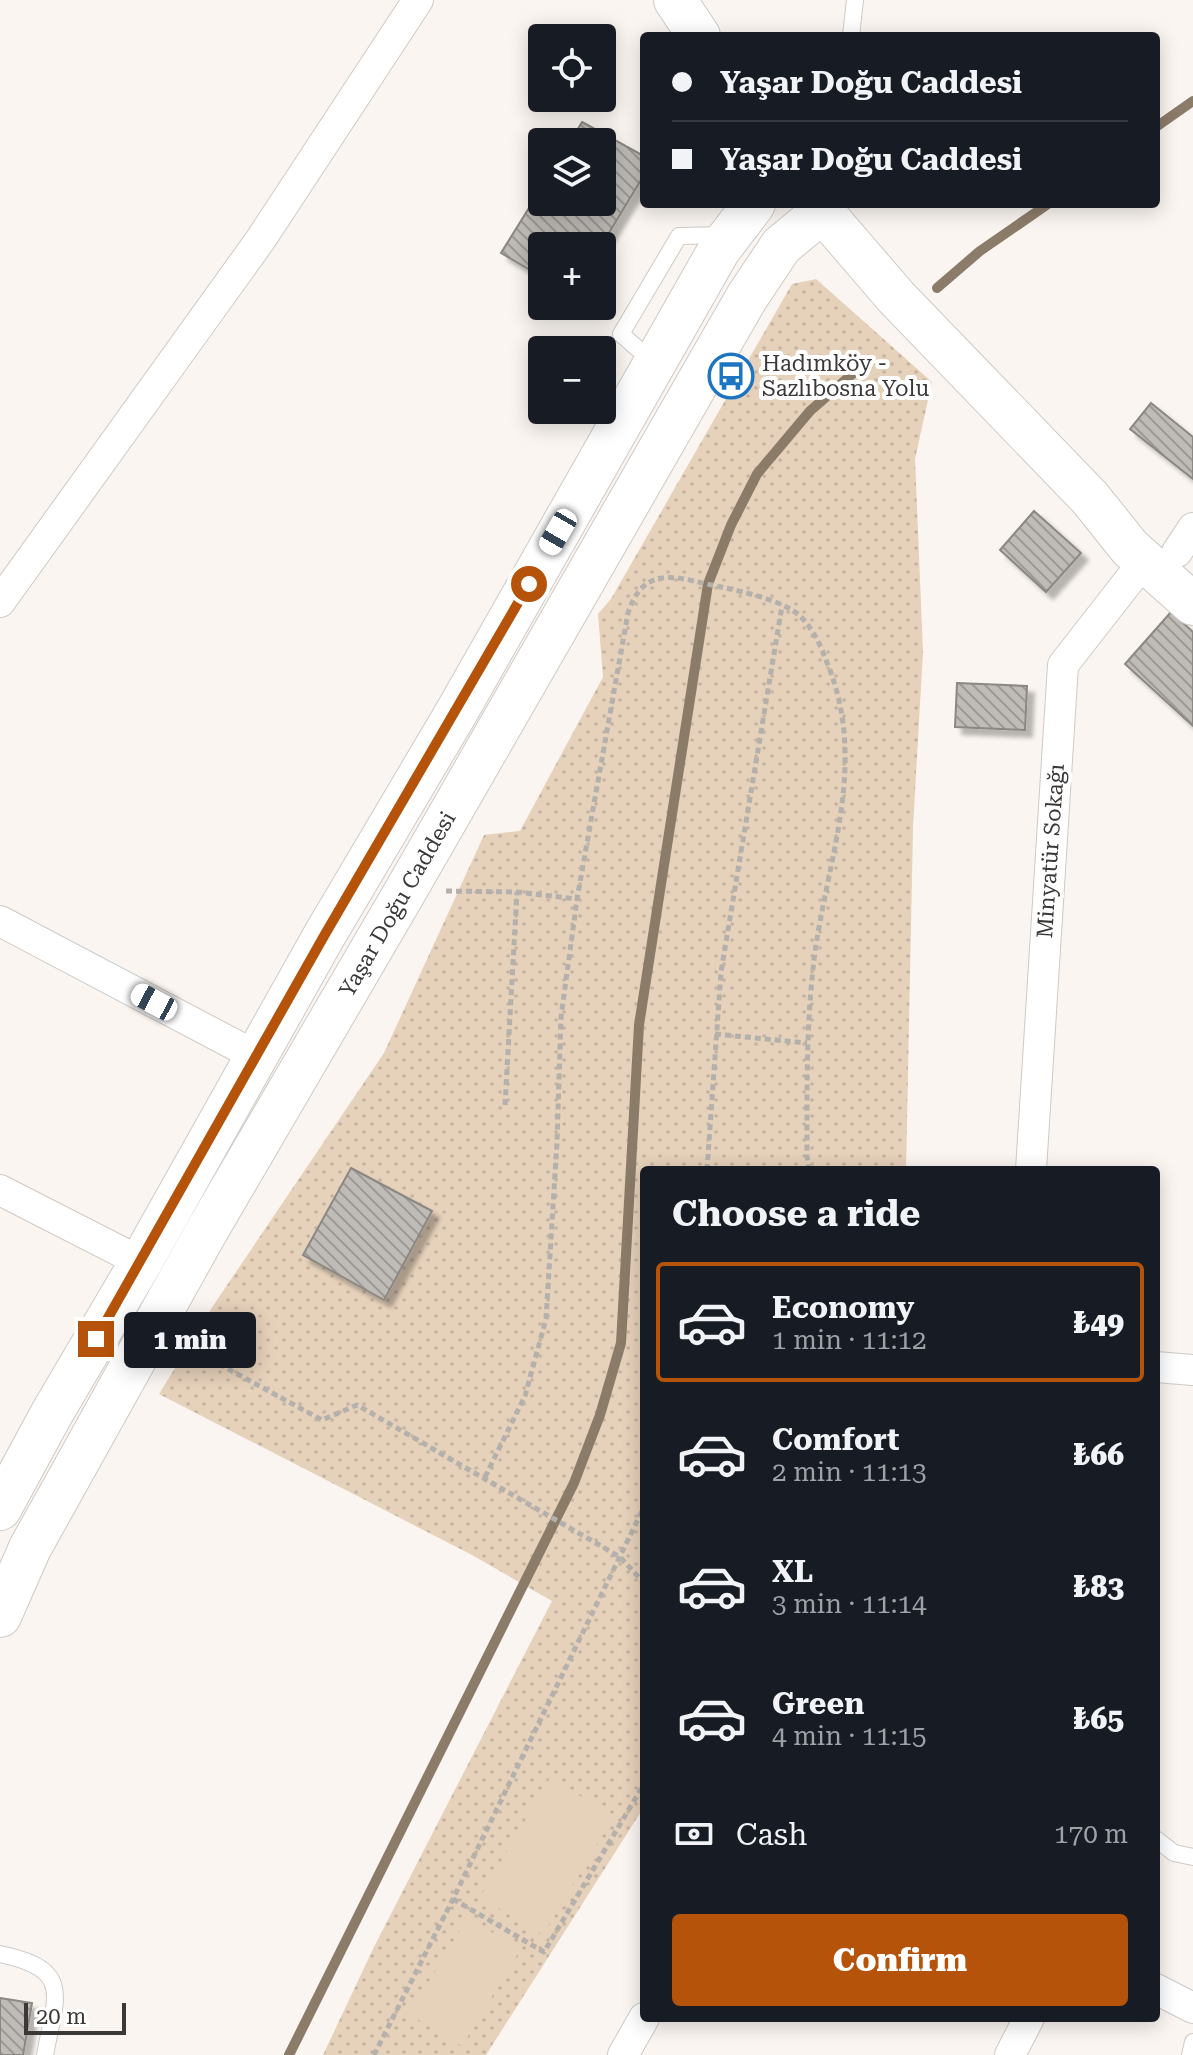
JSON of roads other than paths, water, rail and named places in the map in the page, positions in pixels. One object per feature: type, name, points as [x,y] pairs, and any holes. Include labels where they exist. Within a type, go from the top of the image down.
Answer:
[{"type":"street","points":[[0,602],[261,239],[418,0]]},
{"type":"street","points":[[675,0],[696,32]]},
{"type":"street","points":[[819,208],[896,297],[1090,498],[1129,512],[1177,551],[1193,604]]},
{"type":"street","name":"Yaşar Doğu Caddesi","points":[[0,1616],[30,1548],[227,1195],[747,297],[781,246],[819,208]]},
{"type":"street","name":"Yaşar Doğu Caddesi","points":[[0,1509],[324,936],[456,713],[719,250],[743,219]]},
{"type":"street","name":"Minyatür Sokağı","points":[[1031,1166],[1063,665],[1177,551]]},
{"type":"street","points":[[0,921],[256,1056]]},
{"type":"street","points":[[0,1190],[141,1262]]},
{"type":"street","points":[[1160,1367],[1193,1370]]},
{"type":"street","points":[[1160,1991],[1193,2008]]},
{"type":"street","points":[[623,2055],[642,2022]]},
{"type":"street","points":[[1010,2055],[1027,2022]]},
{"type":"lane","points":[[851,32],[855,0]]},
{"type":"lane","points":[[1160,1842],[1174,1853],[1193,1857]]},
{"type":"lane","points":[[0,1954],[28,1960],[47,1970],[57,1991],[45,2055]]},
{"type":"lane","points":[[1190,2055],[1193,2042]]},
{"type":"waterway","points":[[1160,124],[1193,101]]},
{"type":"waterway","points":[[937,288],[980,251],[1042,208]]},
{"type":"waterway","points":[[289,2055],[574,1483],[600,1415],[621,1343],[639,1025],[708,584],[731,525],[757,474],[810,411],[858,369]]},
{"type":"place","name":"Hadımköy - Sazlıbosna Yolu","points":[[731,376]]}]
